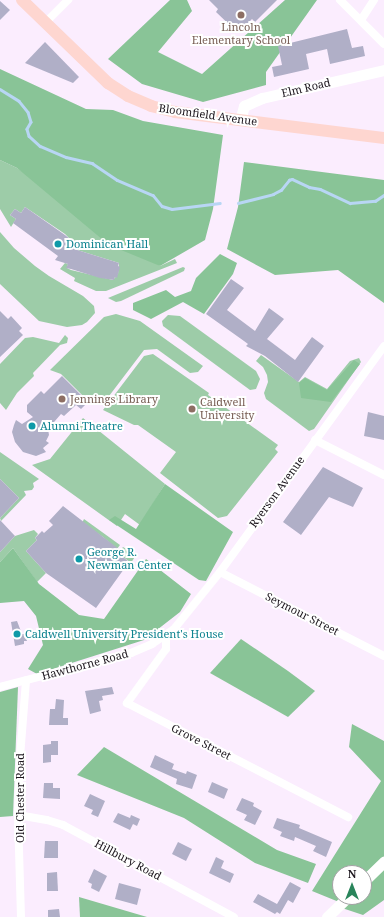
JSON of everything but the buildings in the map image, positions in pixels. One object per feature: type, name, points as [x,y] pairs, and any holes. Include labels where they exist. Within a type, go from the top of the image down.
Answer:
[{"type":"main road","name":"Bloomfield Avenue","points":[[22,0],[99,76],[128,96],[163,110],[384,138]]},
{"type":"street","points":[[45,23],[68,0]]},
{"type":"street","points":[[340,0],[384,44]]},
{"type":"street","points":[[361,20],[374,0]]},
{"type":"street","name":"Elm Road","points":[[240,120],[244,106],[262,98],[384,70]]},
{"type":"street","name":"Ryerson Avenue","points":[[166,635],[184,619],[220,572],[384,346]]},
{"type":"street","points":[[315,440],[384,475]]},
{"type":"street","name":"Seymour Street","points":[[220,572],[384,656]]},
{"type":"street","name":"Hawthorne Road","points":[[0,687],[131,653],[152,644],[166,635]]},
{"type":"street","name":"Grove Street","points":[[166,635],[166,649],[127,703],[348,817]]},
{"type":"street","name":"Old Chester Road","points":[[21,917],[18,815],[20,757],[26,680]]},
{"type":"street","name":"Hillbury Road","points":[[18,815],[63,825],[234,917]]},
{"type":"street","points":[[372,873],[384,862]]},
{"type":"street","points":[[327,917],[340,905]]},
{"type":"green space","points":[[170,0],[187,0],[192,11],[158,52],[202,74],[285,0],[317,0],[266,72],[266,85],[203,102],[142,84],[108,59]]},
{"type":"green space","points":[[0,69],[86,109],[113,110],[143,121],[223,135],[213,209],[205,240],[160,266],[109,245],[17,168],[0,160]]},
{"type":"green space","points":[[0,160],[17,168],[160,266],[175,259],[177,263],[106,291],[96,291],[74,281],[75,278],[60,269],[65,263],[68,264],[67,268],[71,270],[113,280],[118,274],[119,263],[74,249],[75,246],[69,241],[70,239],[65,234],[25,207],[21,213],[15,209],[10,215],[16,219],[11,227],[0,209]]},
{"type":"green space","points":[[244,162],[384,180],[384,303],[338,270],[275,275],[227,249],[238,207]]},
{"type":"green space","points":[[0,232],[14,248],[35,266],[83,296],[94,306],[95,313],[87,322],[82,325],[67,327],[39,321],[0,284]]},
{"type":"green space","points":[[220,254],[237,263],[233,274],[204,314],[183,302],[151,319],[133,310],[133,303],[166,290],[175,297],[191,291],[196,278]]},
{"type":"green space","points":[[183,267],[185,268],[184,271],[121,301],[116,302],[108,298]]},
{"type":"green space","points":[[116,314],[140,321],[203,366],[198,372],[190,373],[157,349],[144,350],[106,400],[92,405],[61,374],[50,370],[104,317]]},
{"type":"green space","points":[[168,315],[180,316],[256,371],[260,379],[256,389],[250,390],[163,326],[162,321]]},
{"type":"green space","points":[[65,335],[68,338],[67,343],[60,345],[33,373],[34,376],[17,393],[6,410],[0,403],[0,364],[25,338],[33,337],[59,343]]},
{"type":"green space","points":[[153,354],[209,393],[208,395],[278,445],[275,449],[278,452],[227,516],[218,518],[160,473],[176,452],[138,425],[134,425],[103,410],[144,356]]},
{"type":"green space","points":[[261,355],[299,382],[305,377],[327,389],[350,361],[359,358],[361,362],[314,429],[309,431],[266,399],[264,393],[268,382],[267,375],[263,367],[256,361]]},
{"type":"green space","points":[[354,360],[360,364],[331,402],[301,398],[299,383],[305,378],[327,390]]},
{"type":"green space","points":[[83,418],[165,484],[140,525],[125,514],[117,526],[32,465],[50,459]]},
{"type":"green space","points":[[0,452],[39,479],[33,483],[34,487],[32,490],[24,491],[26,495],[1,521],[0,518],[19,498],[0,479]]},
{"type":"green space","points":[[165,484],[233,532],[206,581],[199,580],[109,520],[115,516],[136,529]]},
{"type":"green space","points":[[84,519],[120,545],[117,549],[103,537],[82,523]]},
{"type":"green space","points":[[34,530],[38,534],[35,538],[37,540],[26,551],[46,573],[37,582],[13,548],[0,562],[0,552],[15,536]]},
{"type":"green space","points":[[123,547],[136,555],[131,563],[122,556],[124,553],[120,551]]},
{"type":"green space","points":[[13,548],[39,584],[79,615],[104,619],[146,559],[191,594],[180,612],[144,640],[37,674],[28,669],[43,645],[36,616],[24,601],[0,603],[0,562]]},
{"type":"green space","points":[[241,639],[315,691],[288,717],[210,673]]},
{"type":"green space","points":[[18,687],[13,816],[0,817],[0,692]]},
{"type":"green space","points":[[352,724],[384,741],[384,857],[372,870],[372,865],[332,865],[332,899],[312,891],[381,781],[349,747]]},
{"type":"green space","points":[[104,747],[277,850],[316,864],[308,883],[255,863],[184,818],[77,775]]},
{"type":"green space","points":[[384,869],[384,900],[363,915],[342,908],[345,905],[372,905],[372,880]]},
{"type":"green space","points":[[79,897],[147,917],[80,917]]},
{"type":"waterway","points":[[0,89],[19,101],[28,112],[31,122],[27,129],[29,136],[40,146],[66,157],[92,163],[117,180],[153,195],[162,206],[172,209],[220,203]]},
{"type":"waterway","points":[[238,203],[273,194],[281,190],[289,180],[292,179],[309,187],[320,189],[350,203],[375,201],[384,195]]},
{"type":"place","name":"Lincoln Elementary School","points":[[241,15]]},
{"type":"place","name":"Dominican Hall","points":[[58,244]]},
{"type":"place","name":"Jennings Library","points":[[62,399]]},
{"type":"place","name":"Caldwell University","points":[[192,409]]},
{"type":"place","name":"Alumni Theatre","points":[[32,426]]},
{"type":"place","name":"George R. Newman Center","points":[[79,559]]},
{"type":"place","name":"Caldwell University President's House","points":[[17,634]]}]
